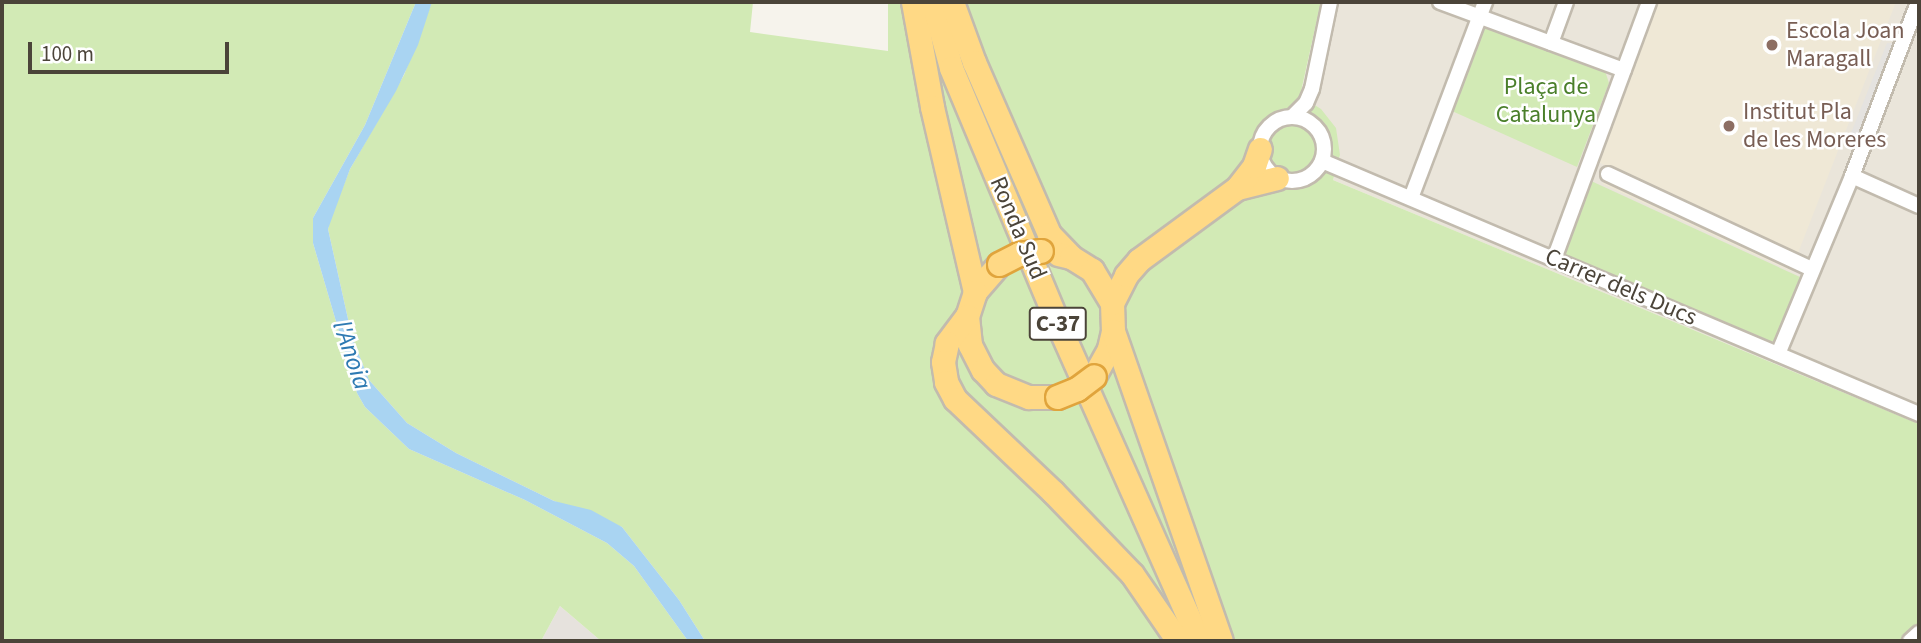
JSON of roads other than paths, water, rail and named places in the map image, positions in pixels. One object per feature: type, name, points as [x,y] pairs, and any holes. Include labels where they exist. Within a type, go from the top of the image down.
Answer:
[{"type":"highway","points":[[913,2],[932,107],[975,292]]},
{"type":"highway","name":"Ronda Sud","points":[[933,2],[956,81],[1058,324],[1199,641]]},
{"type":"highway","points":[[952,2],[974,62],[1049,234],[1071,257],[1092,270],[1112,303]]},
{"type":"highway","points":[[1092,270],[1122,268],[1139,260],[1237,188],[1254,166],[1260,149]]},
{"type":"highway","points":[[1237,188],[1277,178]]},
{"type":"highway","points":[[1071,257],[1041,251],[1019,254],[999,264],[975,292],[967,316],[947,343],[943,362],[946,382],[955,399],[1053,492],[1132,574],[1178,641]]},
{"type":"highway","points":[[967,316],[970,345],[983,370],[996,384],[1029,397],[1057,397],[1077,389],[1094,376],[1109,349],[1113,331],[1112,303],[1126,275],[1139,260]]},
{"type":"highway","points":[[1113,331],[1221,641]]},
{"type":"street","points":[[1293,116],[1313,124],[1324,141],[1322,161],[1308,178],[1287,181],[1277,178],[1264,166],[1260,149],[1266,130],[1274,122],[1293,116],[1306,103],[1312,89],[1330,2]]},
{"type":"street","points":[[1440,2],[1624,70]]},
{"type":"street","points":[[1411,198],[1485,2]]},
{"type":"street","points":[[1551,43],[1566,2]]},
{"type":"street","points":[[1555,259],[1649,2]]},
{"type":"street","points":[[1778,354],[1852,176],[1919,2]]},
{"type":"street","name":"Carrer dels Ducs","points":[[1322,161],[1912,411]]},
{"type":"street","points":[[1608,174],[1812,269]]},
{"type":"street","points":[[1852,176],[1919,206]]},
{"type":"street","points":[[1912,411],[1919,397]]},
{"type":"street","points":[[1910,641],[1919,633]]},
{"type":"water","name":"l'Anoia","points":[[416,2],[432,2],[418,45],[396,91],[350,169],[328,229],[352,337],[369,380],[407,423],[456,453],[554,501],[591,510],[622,527],[679,600],[705,641],[688,641],[634,566],[607,543],[525,500],[409,449],[365,407],[357,393],[313,243],[313,218],[365,125]]},
{"type":"place","name":"Escola Joan Maragall","points":[[1772,45]]},
{"type":"place","name":"Institut Pla de les Moreres","points":[[1729,126]]},
{"type":"park label","name":"Plaça de Catalunya","points":[[1546,101]]}]
